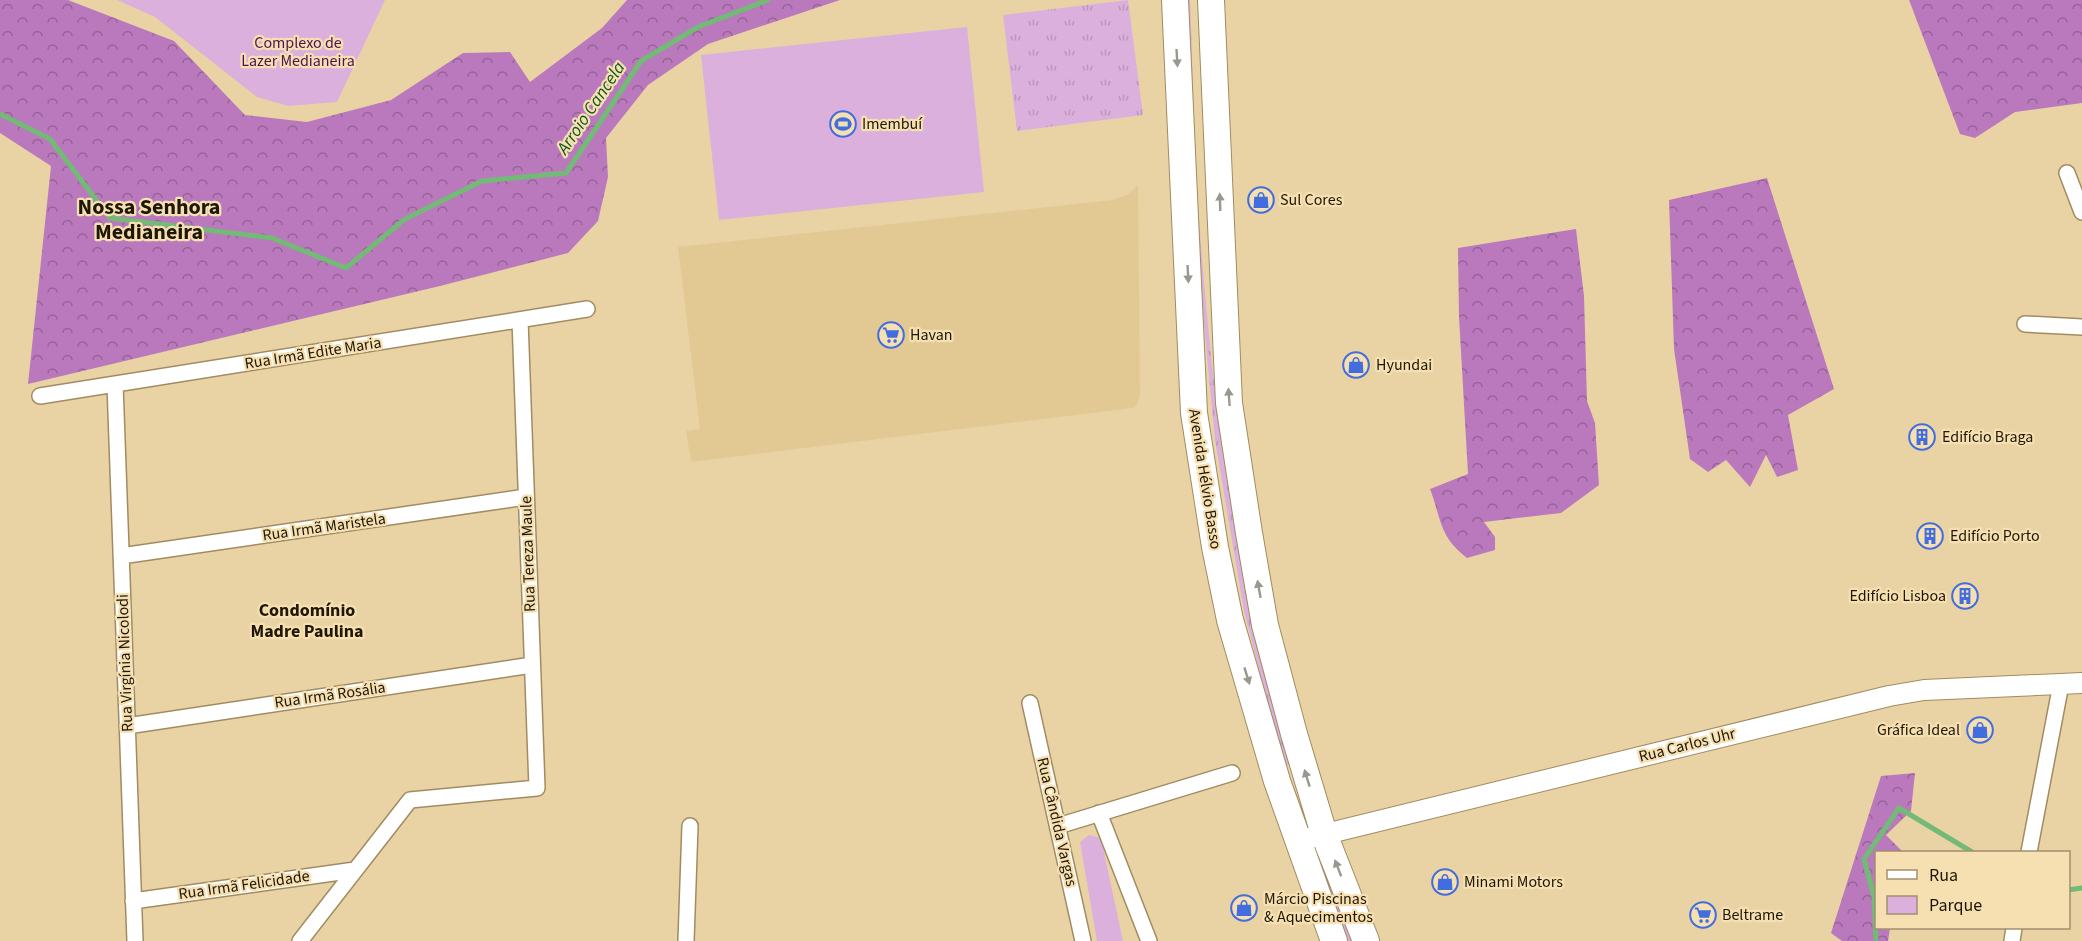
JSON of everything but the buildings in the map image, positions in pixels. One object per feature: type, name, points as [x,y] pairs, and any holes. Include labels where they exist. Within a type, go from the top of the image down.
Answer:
[{"type":"main road","name":"Avenida Hélvio Basso","points":[[1175,0],[1194,413],[1215,547],[1230,620],[1277,781],[1334,941]]},
{"type":"main road","points":[[1211,0],[1229,403],[1266,625],[1294,734],[1324,834],[1366,941]]},
{"type":"street","points":[[2067,174],[2082,212]]},
{"type":"street","name":"Rua Irmã Edite Maria","points":[[40,396],[587,309]]},
{"type":"street","name":"Rua Tereza Maule","points":[[356,870],[410,800],[537,788],[520,320]]},
{"type":"street","points":[[2025,324],[2082,327]]},
{"type":"street","name":"Rua Virgínia Nicolodi","points":[[115,384],[135,941]]},
{"type":"street","name":"Rua Irmã Maristela","points":[[121,556],[526,498]]},
{"type":"street","name":"Rua Irmã Rosália","points":[[127,726],[532,665]]},
{"type":"street","name":"Rua Carlos Uhr","points":[[1297,841],[1889,696],[1924,690],[2082,683]]},
{"type":"street","points":[[2028,851],[2061,684]]},
{"type":"street","name":"Rua Cândida Vargas","points":[[1030,703],[1083,941]]},
{"type":"street","points":[[1058,826],[1232,773]]},
{"type":"street","points":[[1099,813],[1149,941]]},
{"type":"street","points":[[686,941],[690,826]]},
{"type":"street","points":[[300,941],[356,870]]},
{"type":"street","name":"Rua Irmã Felicidade","points":[[133,901],[356,870]]},
{"type":"shaded area","points":[[1138,185],[1140,394],[1137,405],[1133,408],[691,462],[686,431],[700,429],[678,247],[1112,200],[1129,194]]},
{"type":"green space","points":[[0,0],[68,0],[174,41],[245,115],[307,122],[391,100],[463,53],[510,52],[530,82],[602,28],[627,0],[840,0],[708,44],[648,85],[606,138],[608,177],[598,221],[568,253],[440,286],[28,384],[51,166],[0,133]]},
{"type":"green space","name":"Complexo de Lazer Medianeira","points":[[117,0],[385,0],[337,102],[288,106],[257,97],[155,17]]},
{"type":"green space","points":[[1128,0],[1143,115],[1017,131],[1003,15]]},
{"type":"green space","points":[[1185,0],[1190,0],[1199,218],[1219,425],[1241,562],[1271,698],[1290,764],[1286,766],[1244,611],[1215,440],[1194,218]]},
{"type":"green space","points":[[1909,0],[2082,0],[2082,103],[2015,112],[1975,138],[1960,134]]},
{"type":"green space","name":"Imembuí","points":[[967,27],[984,192],[719,220],[701,55]]},
{"type":"green space","points":[[1767,178],[1834,389],[1788,415],[1798,470],[1777,477],[1766,455],[1750,487],[1726,460],[1708,472],[1690,459],[1674,349],[1669,200]]},
{"type":"green space","points":[[1576,229],[1584,296],[1587,401],[1595,423],[1599,485],[1561,513],[1484,522],[1495,537],[1495,550],[1467,558],[1446,534],[1430,489],[1468,474],[1459,317],[1458,248]]},
{"type":"green space","points":[[1915,773],[1911,811],[1886,835],[1902,851],[1875,851],[1875,929],[1890,929],[1888,941],[1842,941],[1831,933],[1881,776]]},
{"type":"green space","points":[[1089,835],[1101,838],[1123,941],[1097,941],[1080,842]]},
{"type":"green space","points":[[1320,855],[1352,941],[1347,941],[1316,857]]},
{"type":"waterway","name":"Arroio Cancela","points":[[0,114],[50,139],[110,218],[272,238],[346,268],[405,219],[482,181],[566,173],[641,61],[698,27],[768,0]]},
{"type":"waterway","points":[[1875,919],[1874,897],[1864,859],[1899,808],[1970,851]]},
{"type":"waterway","points":[[2070,890],[2082,888]]},
{"type":"waterway","points":[[1875,929],[1876,941]]},
{"type":"place","name":"Imembuí","points":[[843,124]]},
{"type":"place","name":"Sul Cores","points":[[1261,200]]},
{"type":"place","name":"Havan","points":[[891,335]]},
{"type":"place","name":"Hyundai","points":[[1356,365]]},
{"type":"place","name":"Edifício Braga","points":[[1922,437]]},
{"type":"place","name":"Edifício Porto","points":[[1930,536]]},
{"type":"place","name":"Edifício Lisboa","points":[[1965,596]]},
{"type":"place","name":"Gráfica Ideal","points":[[1980,730]]},
{"type":"place","name":"Minami Motors","points":[[1445,882]]},
{"type":"place","name":"Márcio Piscinas & Aquecimentos","points":[[1244,908]]},
{"type":"place","name":"Beltrame","points":[[1703,915]]},
{"type":"district","name":"Nossa Senhora Medianeira","points":[[149,220]]},
{"type":"district","name":"Condomínio Madre Paulina","points":[[307,620]]}]
